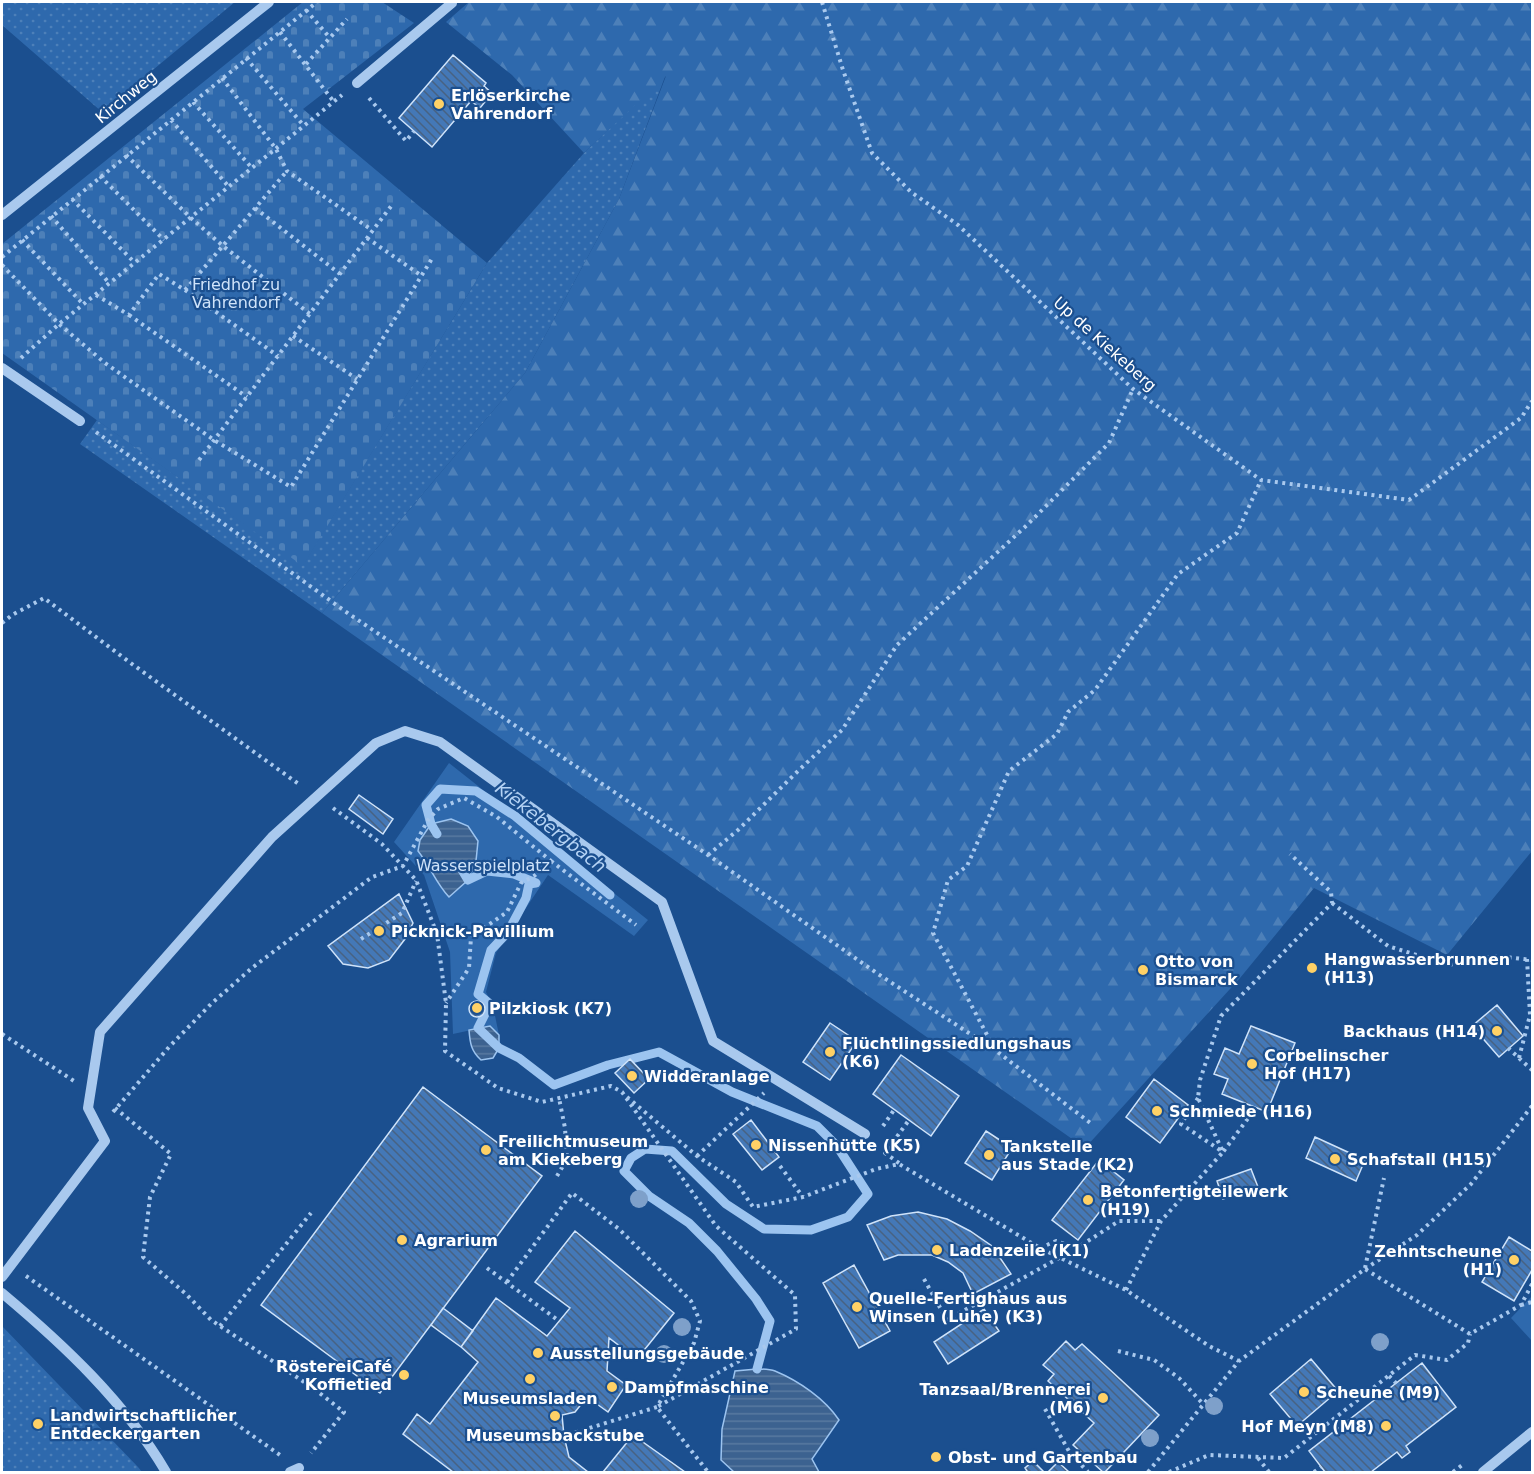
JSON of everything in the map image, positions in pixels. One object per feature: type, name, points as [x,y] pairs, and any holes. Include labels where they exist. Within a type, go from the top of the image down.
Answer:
[{"type":"street","name":"Kirchweg","points":[[2,215],[269,2]]},
{"type":"street","points":[[357,83],[451,2]]},
{"type":"street","points":[[4,369],[80,421]]},
{"type":"street","points":[[2,1277],[105,1141],[88,1108],[100,1032],[272,837],[376,743],[405,731],[440,742],[662,902],[713,1041],[865,1134]]},
{"type":"street","points":[[2,1296],[33,1320],[92,1376],[119,1406],[166,1473]]},
{"type":"street","points":[[1483,1473],[1533,1431]]},
{"type":"path","points":[[2,257],[317,2]]},
{"type":"path","name":"Up de Kiekeberg","points":[[822,2],[872,153],[911,192],[958,225],[1133,389],[1261,480],[1409,500],[1521,418],[1533,401]]},
{"type":"path","points":[[306,10],[330,38]]},
{"type":"path","points":[[306,64],[347,19]]},
{"type":"path","points":[[280,32],[334,102]]},
{"type":"path","points":[[246,58],[304,126]]},
{"type":"path","points":[[222,78],[276,149],[287,171],[372,230]]},
{"type":"path","points":[[4,369],[357,83],[406,141],[414,131]]},
{"type":"path","points":[[193,102],[252,168]]},
{"type":"path","points":[[171,120],[229,187]]},
{"type":"path","points":[[126,155],[223,246],[310,314]]},
{"type":"path","points":[[185,290],[287,171]]},
{"type":"path","points":[[100,176],[164,240]]},
{"type":"path","points":[[72,199],[135,263]]},
{"type":"path","points":[[200,460],[392,205]]},
{"type":"path","points":[[255,208],[340,274]]},
{"type":"path","points":[[51,216],[110,284]]},
{"type":"path","points":[[367,238],[422,276]]},
{"type":"path","points":[[22,240],[84,304]]},
{"type":"path","points":[[2,265],[59,324],[105,363],[214,440],[291,487],[434,257]]},
{"type":"path","points":[[129,315],[159,274],[278,356]]},
{"type":"path","points":[[96,295],[129,315],[247,397]]},
{"type":"path","points":[[293,336],[357,380]]},
{"type":"path","points":[[708,855],[738,830],[842,730],[897,645],[1027,525],[1109,443],[1133,389]]},
{"type":"path","points":[[80,421],[349,614],[708,855],[878,974],[995,1050],[1093,1125]]},
{"type":"path","points":[[995,1050],[933,933],[948,880],[967,866],[1009,771],[1057,734],[1068,712],[1095,690],[1178,574],[1238,533],[1261,480]]},
{"type":"path","points":[[2,623],[44,598],[382,844],[416,880],[437,934],[446,1003],[445,1051],[498,1088],[542,1102],[611,1086],[622,1092],[697,1156],[736,1182],[753,1207],[803,1197],[876,1169],[899,1164]]},
{"type":"path","points":[[99,1130],[169,1047],[219,997],[252,968],[372,877],[403,866],[428,820],[438,809],[464,798],[497,817],[636,925]]},
{"type":"path","points":[[1290,854],[1331,892],[1332,903],[1388,946],[1448,964],[1497,956],[1533,960]]},
{"type":"path","points":[[446,1003],[469,968],[471,937],[507,912],[521,883],[534,876],[551,861]]},
{"type":"path","points":[[361,939],[402,913],[416,880]]},
{"type":"path","points":[[1223,1152],[1181,1124],[1198,1098],[1200,1080],[1221,1016],[1332,903]]},
{"type":"path","points":[[1519,1058],[1530,1015],[1527,959]]},
{"type":"path","points":[[1508,1048],[1533,1070]]},
{"type":"path","points":[[697,1156],[778,1080]]},
{"type":"path","points":[[564,1436],[657,1407],[796,1329],[795,1295],[716,1226],[622,1092]]},
{"type":"path","points":[[557,1176],[567,1159],[559,1098]]},
{"type":"path","points":[[1198,1098],[1223,1152]]},
{"type":"path","points":[[1149,1473],[1239,1361],[1365,1269],[1417,1235],[1471,1184],[1533,1106]]},
{"type":"path","points":[[1126,1290],[1161,1221],[1223,1152],[1252,1113]]},
{"type":"path","points":[[909,1120],[885,1153],[899,1164],[1040,1248],[1126,1290],[1209,1346],[1239,1361]]},
{"type":"path","points":[[11,1265],[294,1470],[344,1412],[313,1388],[220,1326],[143,1257],[150,1197],[171,1154]]},
{"type":"path","points":[[780,1166],[803,1197]]},
{"type":"path","points":[[1365,1269],[1384,1178]]},
{"type":"path","points":[[507,1282],[572,1193],[619,1230],[691,1301],[700,1322],[694,1343],[657,1407]]},
{"type":"path","points":[[220,1326],[311,1213]]},
{"type":"path","points":[[1040,1248],[1056,1241],[1077,1248],[1119,1221],[1161,1221]]},
{"type":"path","points":[[924,1279],[947,1320],[1059,1258]]},
{"type":"path","points":[[488,1268],[559,1321]]},
{"type":"path","points":[[1365,1269],[1470,1334]]},
{"type":"path","points":[[1521,1305],[1533,1284]]},
{"type":"path","points":[[1169,1473],[1209,1455],[1284,1458],[1415,1355],[1447,1360],[1468,1343],[1470,1334],[1521,1305],[1533,1302]]},
{"type":"path","points":[[1118,1351],[1154,1360],[1179,1378],[1203,1404]]},
{"type":"path","points":[[1389,1376],[1396,1383]]},
{"type":"path","points":[[657,1407],[708,1473]]},
{"type":"path","points":[[1045,1409],[1070,1453],[1088,1473]]},
{"type":"path","points":[[1257,1457],[1269,1473]]},
{"type":"path","points":[[1314,1473],[1321,1467]]},
{"type":"green space","points":[[2,2],[235,2],[102,112],[2,25]]},
{"type":"green space","name":"Friedhof zu Vahrendorf","points":[[303,2],[382,2],[414,23],[303,109],[487,263],[303,566],[2,353],[2,244]]},
{"type":"green space","points":[[469,2],[1532,2],[1532,851],[1447,955],[1314,888],[1240,978],[1085,1148],[322,613],[525,373],[619,199],[666,76],[584,153],[512,75],[446,22]]},
{"type":"green space","points":[[666,74],[619,199],[525,373],[322,613],[80,444],[97,420],[303,565],[487,263],[584,153]]},
{"type":"green space","name":"Wasserspielplatz","points":[[449,763],[648,920],[634,936],[548,875],[496,953],[486,992],[493,1006],[499,1035],[490,1026],[453,1034],[450,952],[424,875],[394,842]]},
{"type":"green space","points":[[1532,1296],[1532,1341],[1511,1318]]},
{"type":"green space","name":"Landwirtschaftlicher Entdeckergarten","points":[[2,1326],[138,1467],[142,1472],[2,1472]]},
{"type":"shaded area","points":[[451,819],[468,826],[478,841],[476,861],[468,880],[449,897],[418,851],[420,840],[431,824]]},
{"type":"shaded area","points":[[490,1026],[499,1035],[499,1048],[493,1058],[481,1060],[472,1046],[469,1030]]},
{"type":"shaded area","points":[[757,1369],[775,1371],[802,1385],[819,1398],[839,1420],[812,1459],[819,1472],[734,1472],[721,1460],[722,1429],[735,1371]]},
{"type":"building","name":"Erlöserkirche Vahrendorf","points":[[453,55],[486,83],[484,86],[492,93],[480,108],[471,101],[432,147],[399,118]]},
{"type":"building","points":[[359,795],[393,819],[383,834],[349,809]]},
{"type":"building","name":"Picknick-Pavillium","points":[[399,894],[413,923],[405,939],[389,960],[368,968],[343,964],[328,946]]},
{"type":"building","name":"Pilzkiosk (K7)","points":[[477,1001],[483,1003],[485,1009],[483,1015],[477,1017],[471,1015],[469,1009],[471,1003]]},
{"type":"building","name":"Backhaus (H14)","points":[[1497,1005],[1523,1036],[1499,1057],[1472,1026]]},
{"type":"building","name":"Flüchtlingssiedlungshaus (K6)","points":[[830,1023],[857,1041],[830,1080],[803,1062]]},
{"type":"building","name":"Corbelinscher Hof (H17)","points":[[1251,1026],[1295,1043],[1267,1112],[1222,1094],[1228,1079],[1214,1074],[1225,1048],[1239,1054]]},
{"type":"building","points":[[901,1055],[959,1096],[931,1136],[873,1094]]},
{"type":"building","name":"Widderanlage","points":[[630,1059],[649,1079],[634,1093],[615,1073]]},
{"type":"building","name":"Schmiede (H16)","points":[[1154,1079],[1188,1105],[1160,1143],[1126,1117]]},
{"type":"building","name":"Agrarium","points":[[423,1087],[542,1176],[380,1393],[261,1305]]},
{"type":"building","name":"Nissenhütte (K5)","points":[[751,1120],[779,1157],[762,1170],[733,1134]]},
{"type":"building","name":"Tankstelle aus Stade (K2)","points":[[986,1131],[1012,1148],[992,1180],[965,1163]]},
{"type":"building","name":"Schafstall (H15)","points":[[1315,1137],[1365,1160],[1356,1181],[1306,1158]]},
{"type":"building","name":"Betonfertigteilewerk (H19)","points":[[1099,1160],[1124,1180],[1078,1240],[1052,1220]]},
{"type":"building","points":[[1251,1169],[1258,1187],[1223,1199],[1217,1181]]},
{"type":"building","name":"Ladenzeile (K1)","points":[[918,1212],[947,1219],[970,1231],[992,1246],[1011,1274],[973,1294],[963,1273],[948,1262],[932,1255],[898,1255],[884,1260],[867,1225],[891,1216]]},
{"type":"building","name":"Ausstellungsgebäude","points":[[575,1231],[674,1313],[637,1359],[609,1338],[607,1371],[626,1385],[608,1412],[587,1397],[575,1412],[562,1415],[569,1457],[588,1472],[453,1472],[403,1434],[417,1414],[430,1424],[478,1362],[461,1347],[496,1298],[547,1336],[570,1308],[535,1282]]},
{"type":"building","name":"Zehntscheune (H1)","points":[[1509,1237],[1532,1251],[1532,1270],[1514,1301],[1482,1282]]},
{"type":"building","name":"Quelle-Fertighaus aus Winsen (Luhe) (K3)","points":[[854,1265],[890,1331],[859,1348],[823,1283]]},
{"type":"building","points":[[443,1308],[473,1331],[461,1347],[431,1325]]},
{"type":"building","points":[[984,1309],[999,1331],[948,1364],[934,1342]]},
{"type":"building","name":"Tanzsaal/Brennerei (M6)","points":[[1066,1341],[1075,1350],[1082,1344],[1159,1415],[1105,1472],[1073,1445],[1094,1423],[1048,1381],[1054,1374],[1043,1365]]},
{"type":"building","name":"Scheune (M9)","points":[[1311,1359],[1338,1391],[1297,1426],[1270,1394]]},
{"type":"building","name":"Hof Meyn (M8)","points":[[1422,1363],[1456,1407],[1406,1446],[1410,1452],[1402,1458],[1397,1452],[1371,1472],[1325,1472],[1309,1451]]},
{"type":"building","points":[[633,1435],[685,1472],[603,1472]]},
{"type":"building","points":[[1033,1461],[1044,1472],[1025,1472],[1027,1471],[1025,1468]]},
{"type":"building","points":[[1058,1462],[1069,1472],[1048,1472]]},
{"type":"waterway","name":"Kiekebergbach","points":[[437,834],[431,824],[426,805],[440,789],[476,791],[515,816],[610,895]]},
{"type":"waterway","name":"Kiekebergbach","points":[[462,870],[468,880],[487,871],[514,874],[536,883],[529,884],[526,898],[508,932],[491,950],[478,994],[490,1004],[478,1028],[499,1048],[519,1058],[554,1085],[608,1065],[659,1052],[732,1092],[817,1126],[837,1146],[868,1194],[848,1217],[811,1230],[764,1229],[726,1204],[672,1151],[645,1149],[631,1158],[624,1171],[649,1196],[689,1223],[717,1251],[756,1299],[770,1321],[757,1369]]},
{"type":"place","name":"Erlöserkirche Vahrendorf","points":[[439,104]]},
{"type":"place","name":"Picknick-Pavillium","points":[[379,931]]},
{"type":"place","name":"Hangwasserbrunnen (H13)","points":[[1312,968]]},
{"type":"place","name":"Otto von Bismarck","points":[[1143,970]]},
{"type":"place","name":"Pilzkiosk (K7)","points":[[477,1008]]},
{"type":"place","name":"Backhaus (H14)","points":[[1497,1031]]},
{"type":"place","name":"Flüchtlingssiedlungshaus (K6)","points":[[830,1052]]},
{"type":"place","name":"Corbelinscher Hof (H17)","points":[[1252,1064]]},
{"type":"place","name":"Widderanlage","points":[[632,1076]]},
{"type":"place","name":"Schmiede (H16)","points":[[1157,1111]]},
{"type":"place","name":"Nissenhütte (K5)","points":[[756,1145]]},
{"type":"place","name":"Freilichtmuseum am Kiekeberg","points":[[486,1150]]},
{"type":"place","name":"Tankstelle aus Stade (K2)","points":[[989,1155]]},
{"type":"place","name":"Schafstall (H15)","points":[[1335,1159]]},
{"type":"place","name":"Betonfertigteilewerk (H19)","points":[[1088,1200]]},
{"type":"place","name":"Agrarium","points":[[402,1240]]},
{"type":"place","name":"Ladenzeile (K1)","points":[[937,1250]]},
{"type":"place","name":"Zehntscheune (H1)","points":[[1514,1260]]},
{"type":"place","name":"Quelle-Fertighaus aus Winsen (Luhe) (K3)","points":[[857,1307]]},
{"type":"place","name":"Ausstellungsgebäude","points":[[538,1353]]},
{"type":"place","name":"RöstereiCafé Koffietied","points":[[404,1375]]},
{"type":"place","name":"Museumsladen","points":[[530,1379]]},
{"type":"place","name":"Dampfmaschine","points":[[612,1387]]},
{"type":"place","name":"Scheune (M9)","points":[[1304,1392]]},
{"type":"place","name":"Tanzsaal/Brennerei (M6)","points":[[1103,1398]]},
{"type":"place","name":"Museumsbackstube","points":[[555,1416]]},
{"type":"place","name":"Landwirtschaftlicher Entdeckergarten","points":[[38,1424]]},
{"type":"place","name":"Hof Meyn (M8)","points":[[1386,1426]]},
{"type":"place","name":"Obst- und Gartenbau","points":[[936,1457]]}]
